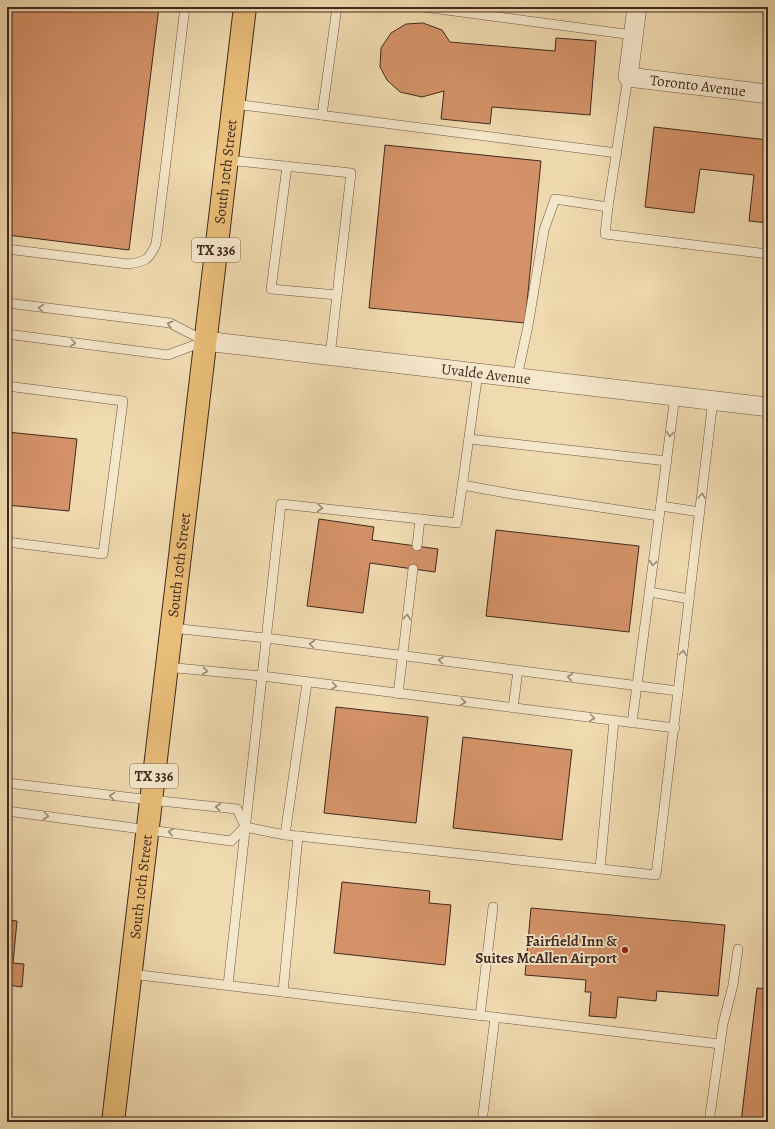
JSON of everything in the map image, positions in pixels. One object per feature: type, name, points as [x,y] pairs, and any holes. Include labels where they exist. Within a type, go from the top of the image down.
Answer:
[{"type":"main road","name":"South 10th Street","points":[[113,1122],[245,7]]},
{"type":"street","points":[[628,77],[637,7]]},
{"type":"street","name":"Toronto Avenue","points":[[628,77],[768,94]]},
{"type":"street","name":"Uvalde Avenue","points":[[205,341],[768,407]]},
{"type":"lane","points":[[7,249],[128,264],[139,263],[151,256],[156,244],[185,7]]},
{"type":"lane","points":[[322,115],[337,7]]},
{"type":"lane","points":[[424,7],[487,11],[634,35]]},
{"type":"lane","points":[[628,77],[605,234],[768,254]]},
{"type":"lane","points":[[234,104],[617,153]]},
{"type":"lane","points":[[227,160],[351,173],[330,356]]},
{"type":"lane","points":[[287,166],[271,289],[337,296]]},
{"type":"lane","points":[[517,377],[528,326],[544,230],[555,199],[608,206]]},
{"type":"lane","points":[[7,303],[170,323],[205,341]]},
{"type":"lane","points":[[7,334],[168,355],[205,341]]},
{"type":"lane","points":[[228,985],[281,504],[457,523],[478,373]]},
{"type":"lane","points":[[7,386],[123,401],[103,554],[7,542]]},
{"type":"lane","points":[[632,723],[675,396]]},
{"type":"lane","points":[[245,827],[285,835],[656,875],[675,728],[713,400]]},
{"type":"lane","points":[[469,439],[667,461]]},
{"type":"lane","points":[[462,485],[659,516]]},
{"type":"lane","points":[[661,506],[700,512]]},
{"type":"lane","points":[[417,546],[420,519]]},
{"type":"lane","points":[[398,694],[413,569]]},
{"type":"lane","points":[[650,592],[689,599]]},
{"type":"lane","points":[[171,628],[403,655],[678,692]]},
{"type":"lane","points":[[166,667],[262,676],[307,683],[675,728]]},
{"type":"lane","points":[[512,708],[518,670]]},
{"type":"lane","points":[[285,835],[307,683]]},
{"type":"lane","points":[[600,868],[614,721]]},
{"type":"lane","points":[[7,783],[237,809],[245,827]]},
{"type":"lane","points":[[7,811],[231,841],[245,827]]},
{"type":"lane","points":[[283,992],[298,836]]},
{"type":"lane","points":[[480,1016],[493,907]]},
{"type":"lane","points":[[710,1122],[723,1024],[733,985],[738,949]]},
{"type":"lane","points":[[131,974],[720,1044]]},
{"type":"lane","points":[[482,1122],[495,1017]]},
{"type":"building","points":[[7,7],[159,7],[129,250],[7,235]]},
{"type":"building","points":[[423,23],[442,30],[450,42],[555,51],[556,38],[596,41],[590,115],[492,107],[490,124],[441,119],[444,91],[422,97],[400,92],[387,80],[380,67],[381,48],[391,33],[406,24]]},
{"type":"building","points":[[654,127],[768,140],[768,223],[749,221],[754,175],[700,169],[694,213],[645,207]]},
{"type":"building","points":[[385,145],[541,161],[525,323],[369,308]]},
{"type":"building","points":[[7,432],[77,439],[69,511],[7,505]]},
{"type":"building","points":[[319,519],[374,527],[372,540],[438,549],[435,572],[370,563],[363,613],[307,606]]},
{"type":"building","points":[[496,530],[639,546],[629,632],[486,616]]},
{"type":"building","points":[[336,707],[428,717],[416,823],[324,813]]},
{"type":"building","points":[[463,737],[572,750],[562,840],[453,828]]},
{"type":"building","points":[[342,882],[430,891],[429,903],[451,905],[445,965],[334,953]]},
{"type":"building","name":"Fairfield Inn & Suites McAllen Airport","points":[[531,908],[725,925],[718,996],[657,991],[656,1001],[618,997],[616,1018],[589,1016],[591,992],[585,992],[586,980],[525,975]]},
{"type":"building","points":[[7,920],[17,921],[13,963],[24,964],[22,987],[7,985]]},
{"type":"building","points":[[757,988],[768,989],[768,1122],[741,1122]]},
{"type":"place","name":"Fairfield Inn & Suites McAllen Airport","points":[[625,950]]}]
